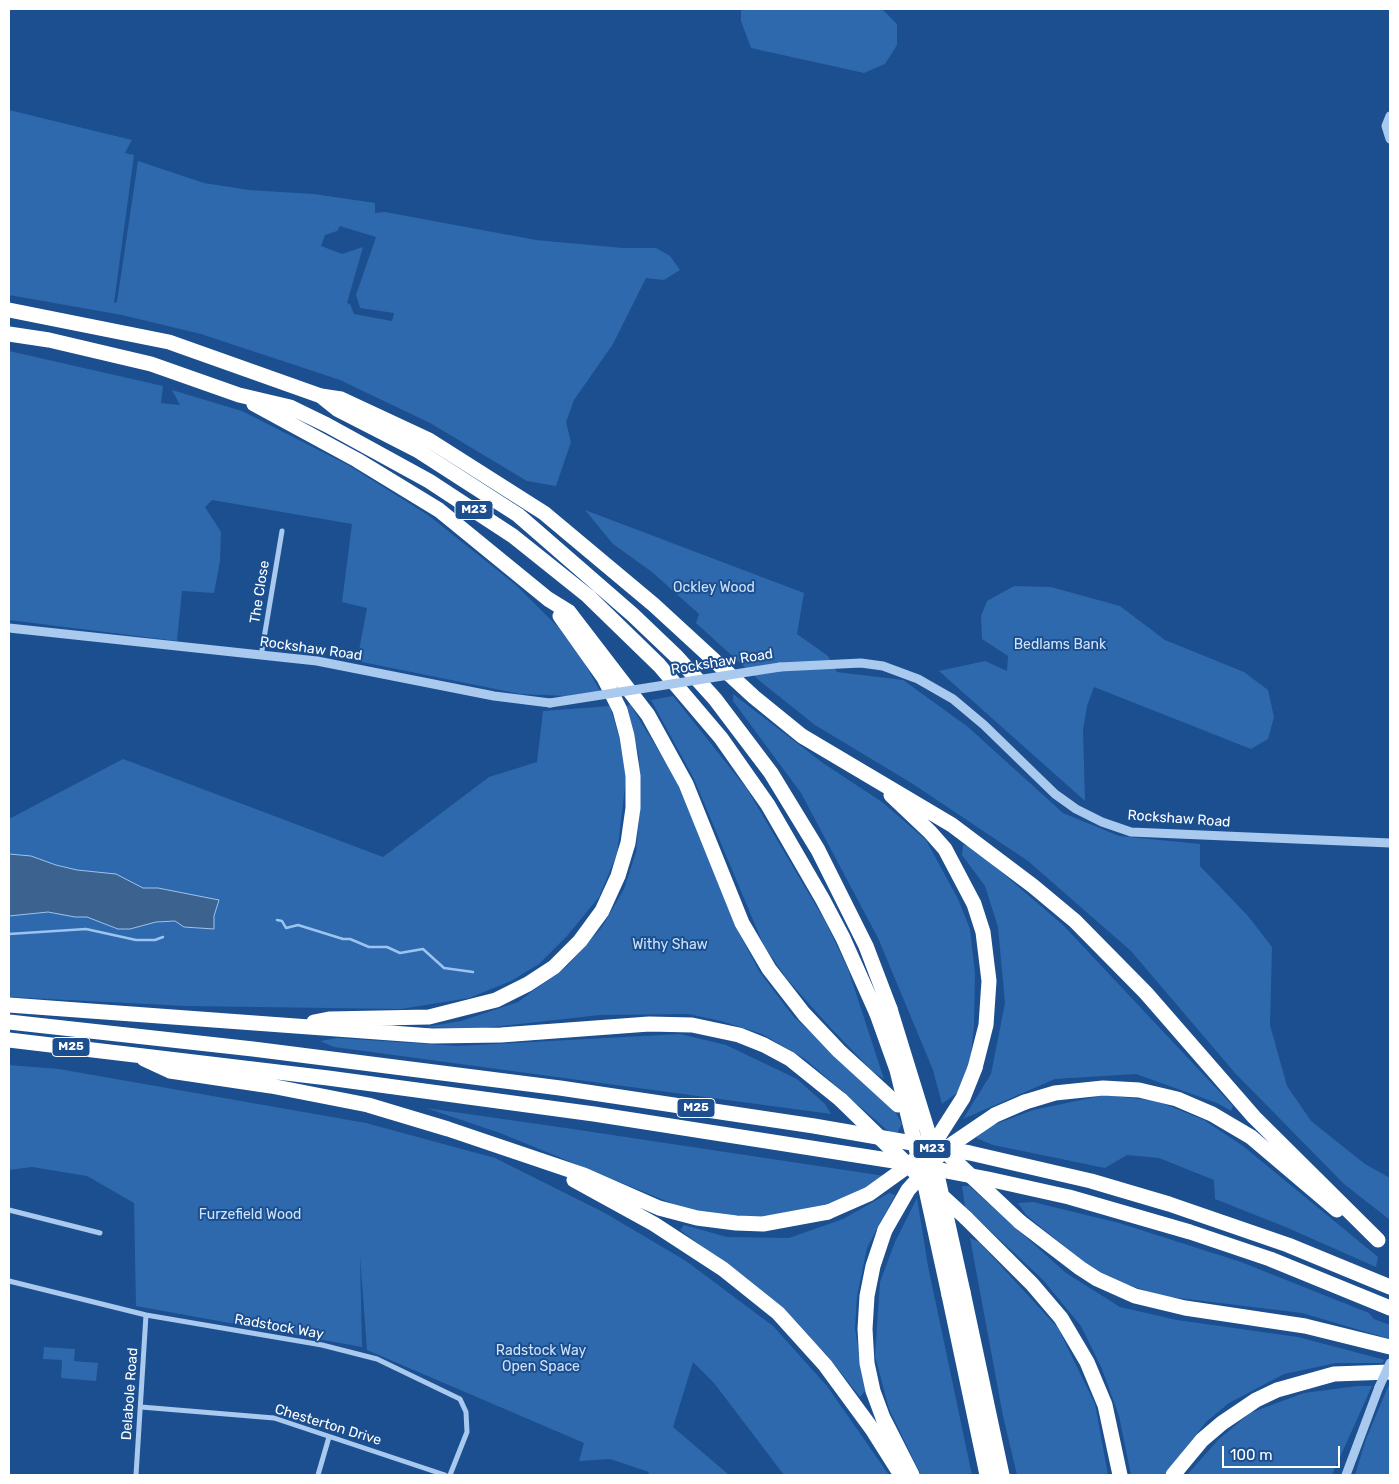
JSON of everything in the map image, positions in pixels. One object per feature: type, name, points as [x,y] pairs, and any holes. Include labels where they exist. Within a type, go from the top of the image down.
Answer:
[{"type":"highway","name":"M23","points":[[9,310],[169,342],[321,396],[338,409],[417,450],[518,515],[633,615],[715,699],[771,773],[818,850],[866,946],[1002,1475]]},
{"type":"highway","name":"M23","points":[[9,334],[49,340],[151,364],[239,395],[290,407],[429,481],[513,536],[602,610],[659,666],[708,723],[768,805],[884,1011]]},
{"type":"highway","points":[[239,395],[283,421],[357,460],[439,510],[548,599],[569,612],[648,715],[686,784],[742,923],[769,969],[804,1014],[839,1051],[1020,1222],[1097,1279],[1135,1296],[1185,1308],[1305,1326],[1390,1347]]},
{"type":"highway","points":[[321,396],[341,399],[429,440],[544,514],[654,605],[754,698],[802,736],[883,786],[902,794],[952,825],[1033,886],[1074,921],[1146,993],[1254,1117],[1384,1244]]},
{"type":"highway","points":[[293,1026],[329,1019],[429,1017],[496,1000],[528,984],[554,967],[580,941],[602,911],[618,876],[628,843],[633,808],[634,776],[620,710],[604,678],[548,599]]},
{"type":"highway","points":[[134,1054],[170,1071],[272,1086],[368,1106],[448,1129],[584,1175],[659,1208],[697,1218],[736,1224],[763,1224],[828,1212],[869,1194],[908,1166],[940,1134],[964,1098],[975,1068],[986,1025],[989,982],[983,932],[974,904],[945,849],[883,786]]},
{"type":"highway","points":[[9,1005],[432,1036],[501,1035],[649,1024],[692,1025],[739,1035],[764,1045],[798,1065],[841,1100],[966,1218],[1032,1284],[1061,1318],[1087,1362],[1105,1405],[1120,1475]]},
{"type":"highway","name":"M25","points":[[9,1022],[253,1049],[560,1088],[814,1126],[970,1153],[1075,1177],[1169,1204],[1288,1245],[1390,1287]]},
{"type":"highway","name":"M25","points":[[9,1040],[328,1078],[629,1119],[886,1160],[988,1179],[1094,1204],[1206,1237],[1293,1268],[1390,1308]]},
{"type":"highway","points":[[912,1475],[883,1418],[867,1363],[865,1329],[867,1296],[873,1266],[885,1230],[908,1190],[945,1150],[995,1115],[1025,1102],[1055,1093],[1103,1088],[1139,1090],[1177,1099],[1212,1114],[1251,1137],[1348,1219],[1384,1244]]},
{"type":"highway","points":[[556,1167],[580,1184],[654,1224],[723,1269],[778,1313],[826,1365],[872,1429],[901,1475]]},
{"type":"highway","name":"M23","points":[[956,1294],[988,1475]]},
{"type":"highway","points":[[1174,1475],[1202,1440],[1222,1423],[1256,1400],[1296,1383],[1334,1374],[1390,1372]]},
{"type":"street","points":[[1390,116],[1386,126],[1390,139]]},
{"type":"street","name":"The Close","points":[[261,656],[282,532]]},
{"type":"street","name":"Rockshaw Road","points":[[9,628],[317,661],[494,696],[550,703],[780,667],[840,662],[883,666],[918,679],[953,699],[984,725],[1055,794],[1102,822],[1131,832],[1390,843]]},
{"type":"street","points":[[9,1210],[100,1233]]},
{"type":"street","name":"Radstock Way","points":[[9,1281],[146,1315],[322,1345],[377,1359],[460,1400],[466,1412],[467,1432],[450,1475]]},
{"type":"street","name":"Delabole Road","points":[[136,1475],[146,1315]]},
{"type":"street","points":[[1346,1475],[1390,1362]]},
{"type":"street","name":"Chesterton Drive","points":[[141,1407],[274,1418],[445,1475]]},
{"type":"street","points":[[318,1475],[329,1437]]},
{"type":"green space","points":[[741,9],[882,9],[897,24],[897,45],[885,64],[864,73],[751,48],[741,21]]},
{"type":"green space","points":[[9,110],[132,140],[125,153],[134,155],[114,303],[117,302],[138,161],[204,183],[249,190],[314,194],[375,203],[375,213],[385,212],[536,240],[623,248],[656,248],[670,256],[680,270],[664,280],[646,278],[613,344],[574,400],[566,422],[571,442],[556,486],[527,481],[430,423],[340,380],[201,334],[122,315],[9,295]],"holes":[[[340,226],[376,237],[356,295],[360,308],[394,313],[392,321],[354,314],[350,304],[347,303],[363,247],[342,254],[321,246],[325,235],[337,231]]]},
{"type":"green space","points":[[9,351],[163,386],[161,403],[180,405],[172,390],[242,411],[348,465],[428,515],[516,585],[559,628],[585,664],[600,691],[567,696],[520,694],[357,661],[367,608],[342,602],[352,524],[212,500],[205,507],[221,532],[220,561],[214,593],[182,591],[177,641],[9,620]]},
{"type":"green space","name":"Ockley Wood","points":[[585,510],[804,593],[797,634],[828,656],[837,672],[903,680],[968,727],[1063,813],[1119,836],[1200,844],[1200,866],[1248,916],[1272,947],[1270,1025],[1287,1086],[1311,1121],[1365,1164],[1390,1178],[1390,1220],[1344,1184],[1235,1073],[1131,951],[1028,861],[913,784],[815,725],[761,682],[696,623],[699,614],[652,572],[613,544]]},
{"type":"green space","name":"Bedlams Bank","points":[[1014,586],[1051,587],[1120,606],[1165,640],[1244,672],[1268,690],[1274,717],[1268,739],[1251,749],[1094,687],[1087,706],[1083,730],[1085,801],[939,671],[985,661],[1007,671],[1008,656],[982,639],[981,616],[987,601]]},
{"type":"green space","points":[[733,694],[823,763],[882,802],[926,840],[958,899],[970,929],[975,974],[974,1026],[970,1062],[957,1093],[942,1104],[933,1070],[878,938],[801,793],[733,701]]},
{"type":"green space","points":[[673,696],[747,789],[825,921],[848,969],[884,1079],[872,1071],[827,1024],[787,979],[764,946],[694,779],[651,700]]},
{"type":"green space","name":"Withy Shaw","points":[[630,704],[674,776],[695,821],[735,925],[759,971],[793,1016],[895,1111],[902,1124],[895,1137],[805,1059],[762,1034],[721,1021],[688,1014],[600,1015],[475,1029],[425,1027],[461,1021],[518,1002],[567,966],[602,927],[624,889],[636,852],[640,810],[639,756],[627,706]]},
{"type":"green space","points":[[610,706],[620,740],[626,778],[617,854],[599,897],[567,936],[539,964],[511,981],[469,998],[401,1009],[186,1006],[9,997],[9,916],[48,912],[75,917],[87,917],[118,929],[130,929],[156,922],[176,921],[185,927],[214,929],[214,916],[219,900],[158,888],[143,888],[116,874],[77,870],[31,856],[9,854],[9,819],[123,759],[383,857],[489,777],[537,762],[543,711]]},
{"type":"green space","points":[[963,845],[972,847],[1063,925],[1233,1106],[1231,1111],[1217,1103],[1136,1074],[1055,1079],[963,1119],[991,1074],[1005,1003],[998,927],[985,886],[962,855]]},
{"type":"green space","points":[[680,1034],[726,1045],[797,1079],[825,1104],[831,1114],[334,1047],[320,1041],[337,1038],[458,1046]]},
{"type":"green space","name":"Furzefield Wood","points":[[9,1065],[59,1069],[366,1123],[495,1158],[605,1213],[686,1261],[773,1326],[827,1386],[889,1475],[784,1475],[714,1383],[693,1362],[673,1427],[729,1475],[648,1475],[649,1472],[610,1459],[579,1461],[584,1443],[367,1350],[360,1256],[362,1347],[136,1306],[134,1203],[87,1176],[32,1167],[9,1170]]},
{"type":"green space","points":[[1105,1095],[1157,1101],[1204,1120],[1243,1146],[1378,1257],[1376,1267],[1288,1228],[1215,1199],[1214,1180],[1159,1158],[1127,1155],[1105,1168],[993,1145],[976,1138],[985,1128],[1033,1110]]},
{"type":"green space","points":[[426,1108],[885,1176],[861,1192],[806,1211],[761,1217],[716,1215],[676,1205],[500,1133]]},
{"type":"green space","points":[[962,1186],[969,1186],[1066,1273],[1120,1307],[1177,1320],[1298,1337],[1385,1360],[1382,1363],[1336,1363],[1284,1374],[1229,1403],[1206,1422],[1165,1475],[1131,1475],[1119,1416],[1102,1369],[1081,1326],[1043,1280],[965,1207]]},
{"type":"green space","points":[[889,1193],[895,1195],[867,1248],[857,1296],[855,1329],[866,1390],[860,1397],[826,1354],[755,1286],[680,1230],[684,1225],[727,1237],[789,1238],[843,1219]]},
{"type":"green space","points":[[917,1198],[928,1266],[972,1475],[921,1475],[889,1409],[875,1356],[880,1282],[895,1242]]},
{"type":"green space","points":[[1033,1202],[1119,1223],[1241,1262],[1369,1313],[1374,1319],[1390,1325],[1390,1339],[1302,1313],[1162,1296],[1101,1276],[1026,1215],[1018,1203]]},
{"type":"green space","points":[[970,1238],[979,1242],[1058,1328],[1095,1404],[1108,1475],[1017,1475],[1003,1416]]},
{"type":"green space","points":[[44,1347],[75,1349],[74,1361],[98,1363],[96,1381],[61,1378],[62,1360],[43,1359]]},
{"type":"green space","points":[[1390,1382],[1390,1475],[1355,1475],[1366,1439]]},
{"type":"green space","points":[[1357,1386],[1372,1386],[1332,1475],[1187,1475],[1218,1440],[1250,1413],[1304,1393]]},
{"type":"shaded area","points":[[9,854],[31,856],[77,870],[116,874],[143,888],[158,888],[219,900],[214,916],[214,929],[184,927],[175,921],[156,922],[130,929],[118,929],[87,917],[75,917],[48,912],[9,916]]},
{"type":"waterway","points":[[277,920],[282,921],[286,928],[298,925],[343,939],[350,939],[369,947],[387,947],[400,953],[423,949],[444,968],[473,972]]},
{"type":"waterway","points":[[9,934],[86,929],[136,940],[155,940],[163,937]]},
{"type":"park label","name":"Radstock Way Open Space","points":[[541,1359]]}]
